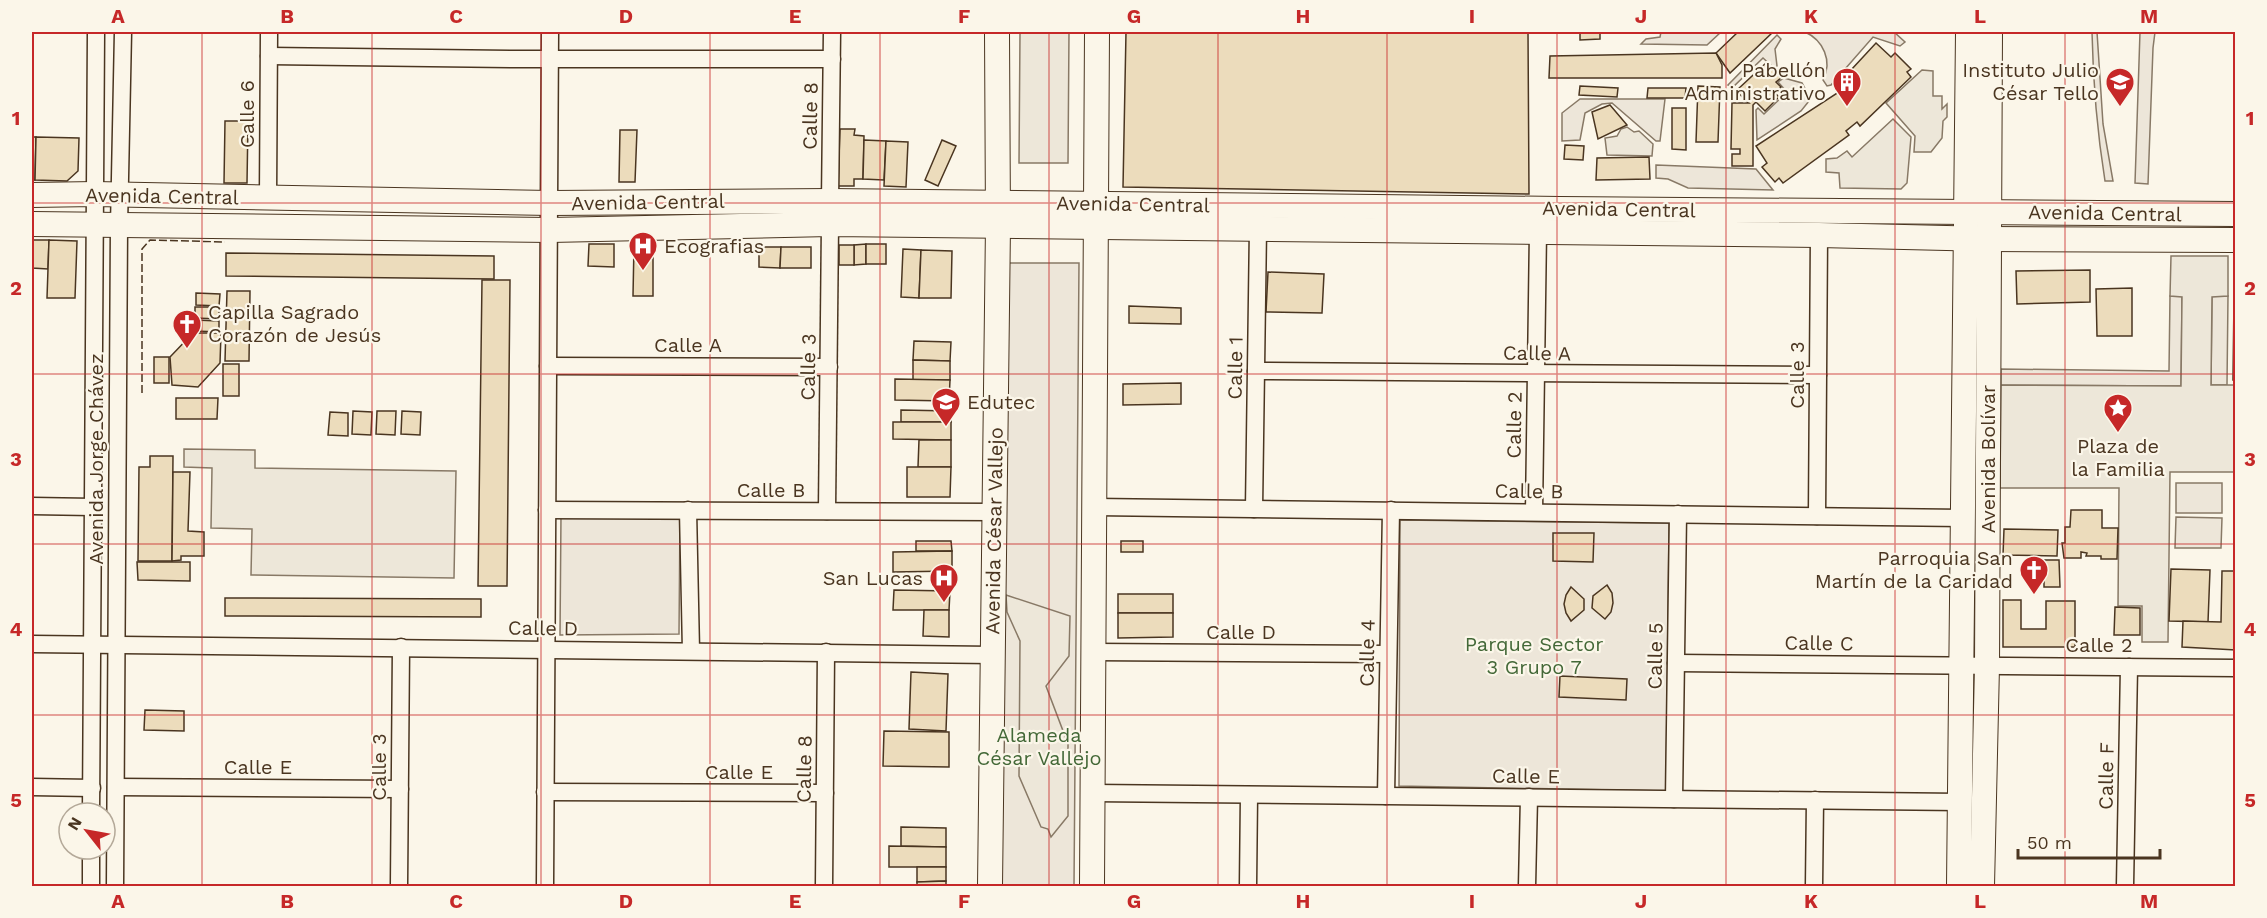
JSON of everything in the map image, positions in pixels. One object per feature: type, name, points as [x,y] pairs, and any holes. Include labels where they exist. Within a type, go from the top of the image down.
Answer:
[{"type":"street","name":"Avenida Jorge Chávez","points":[[92,801],[96,32]]},
{"type":"street","name":"Avenida Jorge Chávez","points":[[115,886],[119,226],[123,32]]},
{"type":"street","name":"Calle 6","points":[[268,32],[268,198]]},
{"type":"street","points":[[545,886],[550,32]]},
{"type":"street","name":"Calle 8","points":[[830,212],[832,32]]},
{"type":"street","name":"Avenida César Vallejo","points":[[990,886],[998,214],[997,32]]},
{"type":"street","points":[[1092,886],[1097,32]]},
{"type":"street","name":"Avenida Bolívar","points":[[1968,32],[1978,238],[1987,666],[1982,886]]},
{"type":"street","name":"Avenida Bolívar","points":[[1977,212],[1990,32]]},
{"type":"street","points":[[268,56],[518,59],[550,57],[832,58]]},
{"type":"street","name":"Avenida Central","points":[[32,195],[95,194],[550,203],[830,212],[1097,215],[1977,212],[2235,214]]},
{"type":"street","name":"Avenida Central","points":[[32,224],[550,230],[830,212]]},
{"type":"street","name":"Calle 3","points":[[827,511],[830,212]]},
{"type":"street","name":"Avenida Central","points":[[1097,215],[1258,228],[2235,240]]},
{"type":"street","name":"Calle 1","points":[[1254,509],[1258,228]]},
{"type":"street","name":"Calle 2","points":[[1534,512],[1538,231]]},
{"type":"street","name":"Calle 3","points":[[1817,516],[1819,235]]},
{"type":"street","name":"Avenida Bolívar","points":[[1959,886],[1963,518],[1978,238]]},
{"type":"street","name":"Calle A","points":[[548,366],[828,367]]},
{"type":"street","name":"Calle A","points":[[1256,371],[1818,375]]},
{"type":"street","points":[[32,506],[93,507]]},
{"type":"street","name":"Calle B","points":[[1095,507],[1963,518]]},
{"type":"street","name":"Calle B","points":[[547,510],[994,512]]},
{"type":"street","points":[[688,510],[691,651]]},
{"type":"street","name":"Calle 4","points":[[1386,796],[1391,510]]},
{"type":"street","name":"Calle 5","points":[[1674,799],[1678,514]]},
{"type":"street","points":[[32,644],[93,644]]},
{"type":"street","name":"Calle D","points":[[93,644],[993,655]]},
{"type":"street","name":"Calle 3","points":[[399,886],[401,647]]},
{"type":"street","name":"Calle 8","points":[[824,886],[826,652]]},
{"type":"street","name":"Calle D","points":[[1094,652],[1388,654]]},
{"type":"street","name":"Calle C","points":[[1676,663],[1962,665]]},
{"type":"street","name":"Calle 2","points":[[1962,665],[2235,668]]},
{"type":"street","name":"Calle F","points":[[2125,886],[2129,667]]},
{"type":"street","points":[[32,787],[92,788]]},
{"type":"street","name":"Calle E","points":[[116,787],[400,789]]},
{"type":"street","name":"Calle E","points":[[545,792],[825,793]]},
{"type":"street","name":"Calle E","points":[[1092,793],[1960,802]]},
{"type":"street","points":[[1248,886],[1249,795]]},
{"type":"street","points":[[1527,886],[1529,798]]},
{"type":"street","points":[[1814,886],[1815,800]]},
{"type":"street","points":[[91,861],[91,886]]},
{"type":"green space","points":[[1661,32],[1721,32],[1707,45],[1641,44],[1646,39],[1660,37]]},
{"type":"green space","points":[[1805,32],[1894,32],[1905,42],[1900,46],[1873,37],[1831,85],[1827,86],[1823,80],[1827,66],[1824,52],[1817,40]]},
{"type":"green space","points":[[2092,32],[2097,32],[2103,124],[2113,181],[2105,181],[2102,162],[2093,69]]},
{"type":"green space","points":[[2140,32],[2155,32],[2148,184],[2135,183]]},
{"type":"green space","points":[[1777,35],[1781,39],[1775,49],[1777,66],[1774,68],[1763,58],[1733,87],[1728,85]]},
{"type":"green space","points":[[1784,78],[1802,83],[1809,101],[1801,111],[1757,140],[1756,110],[1758,108],[1764,114],[1787,92],[1778,82]]},
{"type":"green space","points":[[1580,99],[1665,99],[1660,141],[1656,141],[1612,103],[1602,104],[1585,113],[1580,140],[1562,141],[1562,113]]},
{"type":"green space","points":[[1656,165],[1756,169],[1773,190],[1688,188],[1668,179],[1656,178]]},
{"type":"green space","name":"Alameda César Vallejo","points":[[1008,263],[1079,263],[1074,886],[1001,886]]},
{"type":"green space","points":[[2170,296],[2182,296],[2181,386],[2001,385],[2001,369],[2169,371]]},
{"type":"green space","points":[[2212,296],[2228,296],[2227,385],[2211,385]]},
{"type":"green space","points":[[2176,483],[2222,483],[2222,513],[2176,513]]},
{"type":"green space","points":[[680,514],[679,634],[560,635],[561,515]]},
{"type":"green space","points":[[2176,517],[2222,518],[2221,548],[2175,548]]},
{"type":"green space","name":"Parque Sector 3 Grupo 7","points":[[1400,520],[1669,523],[1666,791],[1399,786]]},
{"type":"shaded area","points":[[1020,32],[1069,32],[1068,163],[1019,163]]},
{"type":"shaded area","points":[[1922,70],[1933,71],[1933,96],[1942,96],[1942,109],[1947,104],[1947,117],[1943,121],[1942,138],[1931,152],[1914,152],[1915,136],[1886,103]]},
{"type":"shaded area","points":[[1893,119],[1911,137],[1907,183],[1901,189],[1840,188],[1839,173],[1826,172],[1826,159],[1837,158],[1847,151],[1852,157]]},
{"type":"shaded area","points":[[1627,127],[1634,132],[1639,131],[1653,144],[1652,156],[1607,155],[1605,138],[1617,136],[1621,129]]},
{"type":"shaded area","name":"Plaza de la Familia","points":[[2171,256],[2228,256],[2228,296],[2212,297],[2211,385],[2235,385],[2235,472],[2170,472],[2168,642],[2142,642],[2142,606],[2118,606],[2119,488],[2000,488],[2001,385],[2181,386],[2182,297],[2170,296]]},
{"type":"shaded area","points":[[184,449],[255,450],[255,468],[456,471],[454,578],[251,575],[252,529],[211,528],[212,468],[184,467]]},
{"type":"shaded area","points":[[1006,595],[1070,616],[1069,656],[1046,686],[1068,744],[1068,816],[1051,837],[1048,829],[1041,827],[1019,776],[1020,641],[1007,612]]},
{"type":"building","points":[[1126,32],[1528,32],[1529,194],[1123,187]]},
{"type":"building","points":[[1580,32],[1600,32],[1600,39],[1580,40]]},
{"type":"building","points":[[1738,32],[1773,32],[1730,73],[1716,53]]},
{"type":"building","name":"Pabellón Administrativo","points":[[1876,43],[1891,57],[1895,53],[1911,69],[1907,72],[1911,77],[1860,126],[1857,122],[1846,131],[1849,135],[1783,183],[1779,178],[1775,182],[1762,167],[1767,163],[1756,146],[1842,90],[1839,83]]},
{"type":"building","points":[[1716,53],[1722,65],[1722,78],[1549,78],[1550,56]]},
{"type":"building","points":[[1766,63],[1781,78],[1776,82],[1781,87],[1775,93],[1779,97],[1765,111],[1756,102],[1753,105],[1753,166],[1732,166],[1732,154],[1740,154],[1740,149],[1731,149],[1732,103],[1749,103],[1736,91]]},
{"type":"building","points":[[1580,86],[1618,88],[1617,97],[1579,95]]},
{"type":"building","points":[[1698,86],[1720,87],[1718,142],[1696,142]]},
{"type":"building","points":[[1648,88],[1686,88],[1685,98],[1647,98]]},
{"type":"building","points":[[1610,105],[1627,125],[1598,139],[1592,112]]},
{"type":"building","points":[[1672,108],[1686,108],[1686,150],[1672,149]]},
{"type":"building","points":[[225,121],[248,121],[247,183],[224,183]]},
{"type":"building","points":[[840,129],[855,129],[854,135],[864,136],[863,179],[854,179],[854,186],[838,186]]},
{"type":"building","points":[[620,130],[637,130],[635,182],[619,182]]},
{"type":"building","points":[[32,137],[36,137],[35,180],[32,180]]},
{"type":"building","points":[[36,137],[79,138],[78,171],[67,181],[35,180]]},
{"type":"building","points":[[864,140],[886,141],[884,180],[863,179]]},
{"type":"building","points":[[942,140],[956,146],[938,186],[925,180]]},
{"type":"building","points":[[886,141],[908,142],[906,187],[884,186]]},
{"type":"building","points":[[1565,145],[1584,146],[1583,160],[1564,159]]},
{"type":"building","points":[[1649,157],[1650,179],[1596,180],[1597,158]]},
{"type":"building","points":[[32,240],[49,240],[48,269],[32,268]]},
{"type":"building","points":[[49,240],[77,241],[75,298],[47,298]]},
{"type":"building","points":[[589,244],[614,244],[614,267],[588,266]]},
{"type":"building","points":[[866,244],[866,264],[854,265],[854,245]]},
{"type":"building","points":[[866,244],[886,244],[886,264],[866,264]]},
{"type":"building","name":"Ecografias","points":[[634,245],[653,245],[653,296],[633,296]]},
{"type":"building","points":[[839,245],[854,245],[854,265],[839,265]]},
{"type":"building","points":[[759,247],[781,247],[780,268],[759,267]]},
{"type":"building","points":[[781,247],[811,247],[811,268],[780,268]]},
{"type":"building","points":[[903,249],[921,250],[919,298],[901,297]]},
{"type":"building","points":[[921,250],[952,251],[951,298],[919,298]]},
{"type":"building","points":[[226,253],[494,256],[494,279],[226,276]]},
{"type":"building","points":[[2090,270],[2090,302],[2017,304],[2016,271]]},
{"type":"building","points":[[1268,272],[1324,274],[1322,313],[1266,312]]},
{"type":"building","points":[[482,280],[510,280],[507,586],[478,586]]},
{"type":"building","points":[[2132,288],[2132,336],[2097,336],[2096,289]]},
{"type":"building","points":[[227,291],[250,291],[249,361],[225,361]]},
{"type":"building","points":[[196,293],[220,294],[219,306],[196,305]]},
{"type":"building","points":[[2234,298],[2236,298],[2236,380],[2233,380]]},
{"type":"building","points":[[1129,306],[1181,308],[1181,324],[1129,323]]},
{"type":"building","points":[[195,307],[219,307],[219,319],[195,318]]},
{"type":"building","points":[[195,320],[219,321],[219,332],[195,331]]},
{"type":"building","points":[[193,333],[221,333],[220,363],[198,387],[172,385],[170,357]]},
{"type":"building","points":[[914,341],[951,342],[950,361],[913,360]]},
{"type":"building","points":[[154,357],[169,357],[169,383],[154,383]]},
{"type":"building","points":[[913,360],[950,361],[950,380],[913,380]]},
{"type":"building","points":[[223,364],[239,364],[239,396],[223,396]]},
{"type":"building","points":[[895,379],[950,380],[949,401],[895,400]]},
{"type":"building","points":[[1181,383],[1181,404],[1123,405],[1123,384]]},
{"type":"building","points":[[176,398],[218,398],[217,419],[176,419]]},
{"type":"building","points":[[901,410],[951,411],[951,422],[901,422]]},
{"type":"building","points":[[353,411],[372,412],[371,435],[352,434]]},
{"type":"building","points":[[377,411],[396,411],[395,435],[376,434]]},
{"type":"building","points":[[402,411],[421,412],[420,435],[401,434]]},
{"type":"building","points":[[330,412],[348,413],[348,436],[328,435]]},
{"type":"building","points":[[893,422],[951,422],[951,440],[893,439]]},
{"type":"building","points":[[919,440],[951,440],[951,467],[918,467]]},
{"type":"building","points":[[150,456],[173,456],[172,561],[138,561],[139,467],[150,467]]},
{"type":"building","points":[[907,467],[951,467],[950,497],[907,497]]},
{"type":"building","points":[[173,472],[190,472],[188,531],[204,532],[204,556],[181,556],[181,560],[172,561]]},
{"type":"building","points":[[2071,510],[2102,510],[2102,528],[2118,528],[2117,559],[2101,559],[2101,556],[2086,556],[2087,553],[2081,552],[2081,558],[2064,558],[2062,543],[2065,543],[2065,527],[2070,527]]},
{"type":"building","points":[[2004,529],[2058,530],[2057,556],[2003,555]]},
{"type":"building","points":[[1553,533],[1594,533],[1593,562],[1553,561]]},
{"type":"building","points":[[916,541],[951,541],[952,551],[916,551]]},
{"type":"building","points":[[1121,541],[1143,541],[1143,552],[1121,552]]},
{"type":"building","points":[[952,551],[952,571],[893,572],[893,552]]},
{"type":"building","points":[[2044,560],[2059,560],[2060,587],[2044,587]]},
{"type":"building","points":[[137,562],[190,562],[190,581],[138,580]]},
{"type":"building","points":[[2171,569],[2210,570],[2208,622],[2169,621]]},
{"type":"building","points":[[2222,571],[2236,571],[2236,650],[2182,647],[2183,621],[2221,622]]},
{"type":"building","points":[[1607,585],[1612,593],[1613,603],[1611,612],[1605,619],[1592,608],[1593,596]]},
{"type":"building","points":[[1571,587],[1584,599],[1584,610],[1571,621],[1564,604]]},
{"type":"building","points":[[894,590],[950,591],[949,610],[893,610]]},
{"type":"building","points":[[1118,594],[1173,594],[1173,613],[1118,613]]},
{"type":"building","points":[[225,598],[481,599],[481,617],[225,616]]},
{"type":"building","points":[[2003,600],[2021,600],[2021,629],[2046,629],[2046,601],[2075,601],[2075,647],[2003,647]]},
{"type":"building","points":[[2115,607],[2140,608],[2140,635],[2114,635]]},
{"type":"building","points":[[924,610],[949,610],[949,637],[923,636]]},
{"type":"building","points":[[1118,613],[1173,613],[1173,637],[1118,638]]},
{"type":"building","points":[[911,672],[948,674],[946,731],[909,729]]},
{"type":"building","points":[[1560,676],[1627,679],[1626,700],[1559,697]]},
{"type":"building","points":[[145,710],[184,711],[184,731],[144,730]]},
{"type":"building","points":[[884,731],[949,732],[949,767],[883,766]]},
{"type":"building","points":[[901,827],[946,828],[946,847],[901,846]]},
{"type":"building","points":[[889,846],[946,847],[946,867],[889,867]]},
{"type":"building","points":[[917,867],[946,867],[946,881],[917,882]]},
{"type":"building","points":[[946,881],[946,886],[917,886],[917,882]]},
{"type":"fence","points":[[142,393],[142,249],[150,240],[225,242]]},
{"type":"place","name":"Pabellón Administrativo","points":[[1847,108]]},
{"type":"place","name":"Instituto Julio César Tello","points":[[2120,108]]},
{"type":"place","name":"Ecografias","points":[[643,272]]},
{"type":"place","name":"Capilla Sagrado Corazón de Jesús","points":[[187,350]]},
{"type":"place","name":"Edutec","points":[[946,428]]},
{"type":"place","name":"Plaza de la Familia","points":[[2118,434]]},
{"type":"place","name":"Parroquia San Martín de la Caridad","points":[[2034,596]]},
{"type":"place","name":"San Lucas","points":[[944,604]]}]
